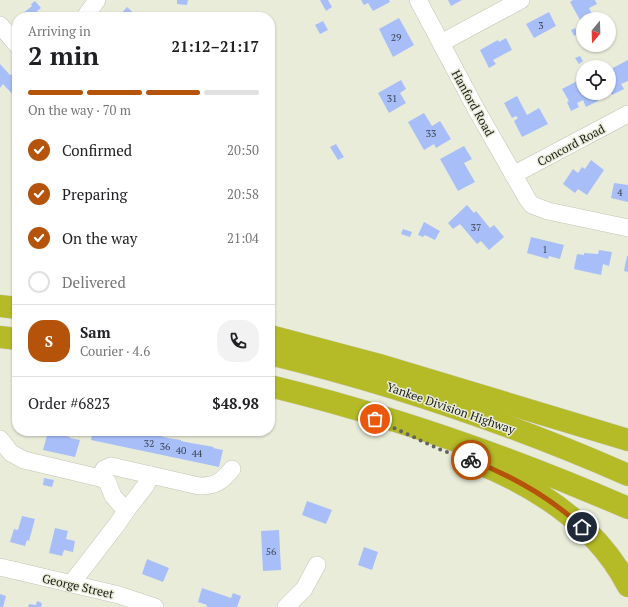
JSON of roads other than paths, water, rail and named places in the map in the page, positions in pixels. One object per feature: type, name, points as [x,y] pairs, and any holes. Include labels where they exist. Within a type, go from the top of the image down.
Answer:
[{"type":"highway","points":[[0,297],[12,297]]},
{"type":"highway","points":[[0,306],[12,307]]},
{"type":"highway","points":[[0,337],[12,338]]},
{"type":"highway","points":[[275,337],[390,368],[628,440]]},
{"type":"highway","name":"Yankee Division Highway","points":[[275,355],[367,380],[450,406],[531,435],[628,475]]},
{"type":"highway","points":[[275,387],[401,422],[561,480],[628,508]]},
{"type":"highway","points":[[349,407],[441,450],[501,473],[543,496],[570,516],[593,536],[628,586]]},
{"type":"street","points":[[89,12],[97,0]]},
{"type":"street","name":"Hanford Road","points":[[418,0],[513,175],[532,205],[548,211],[628,228]]},
{"type":"street","points":[[441,44],[521,0]]},
{"type":"street","points":[[0,25],[12,39]]},
{"type":"street","name":"Concord Road","points":[[513,175],[628,114]]},
{"type":"street","points":[[0,439],[11,452],[24,460],[100,478],[108,483],[113,496],[126,511]]},
{"type":"street","points":[[100,478],[104,469],[109,466],[198,486],[207,486],[214,485],[220,481],[232,469]]},
{"type":"street","points":[[71,584],[146,485],[151,475]]},
{"type":"street","points":[[286,607],[304,589],[317,564]]},
{"type":"street","name":"George Street","points":[[0,567],[119,595],[155,607]]}]
